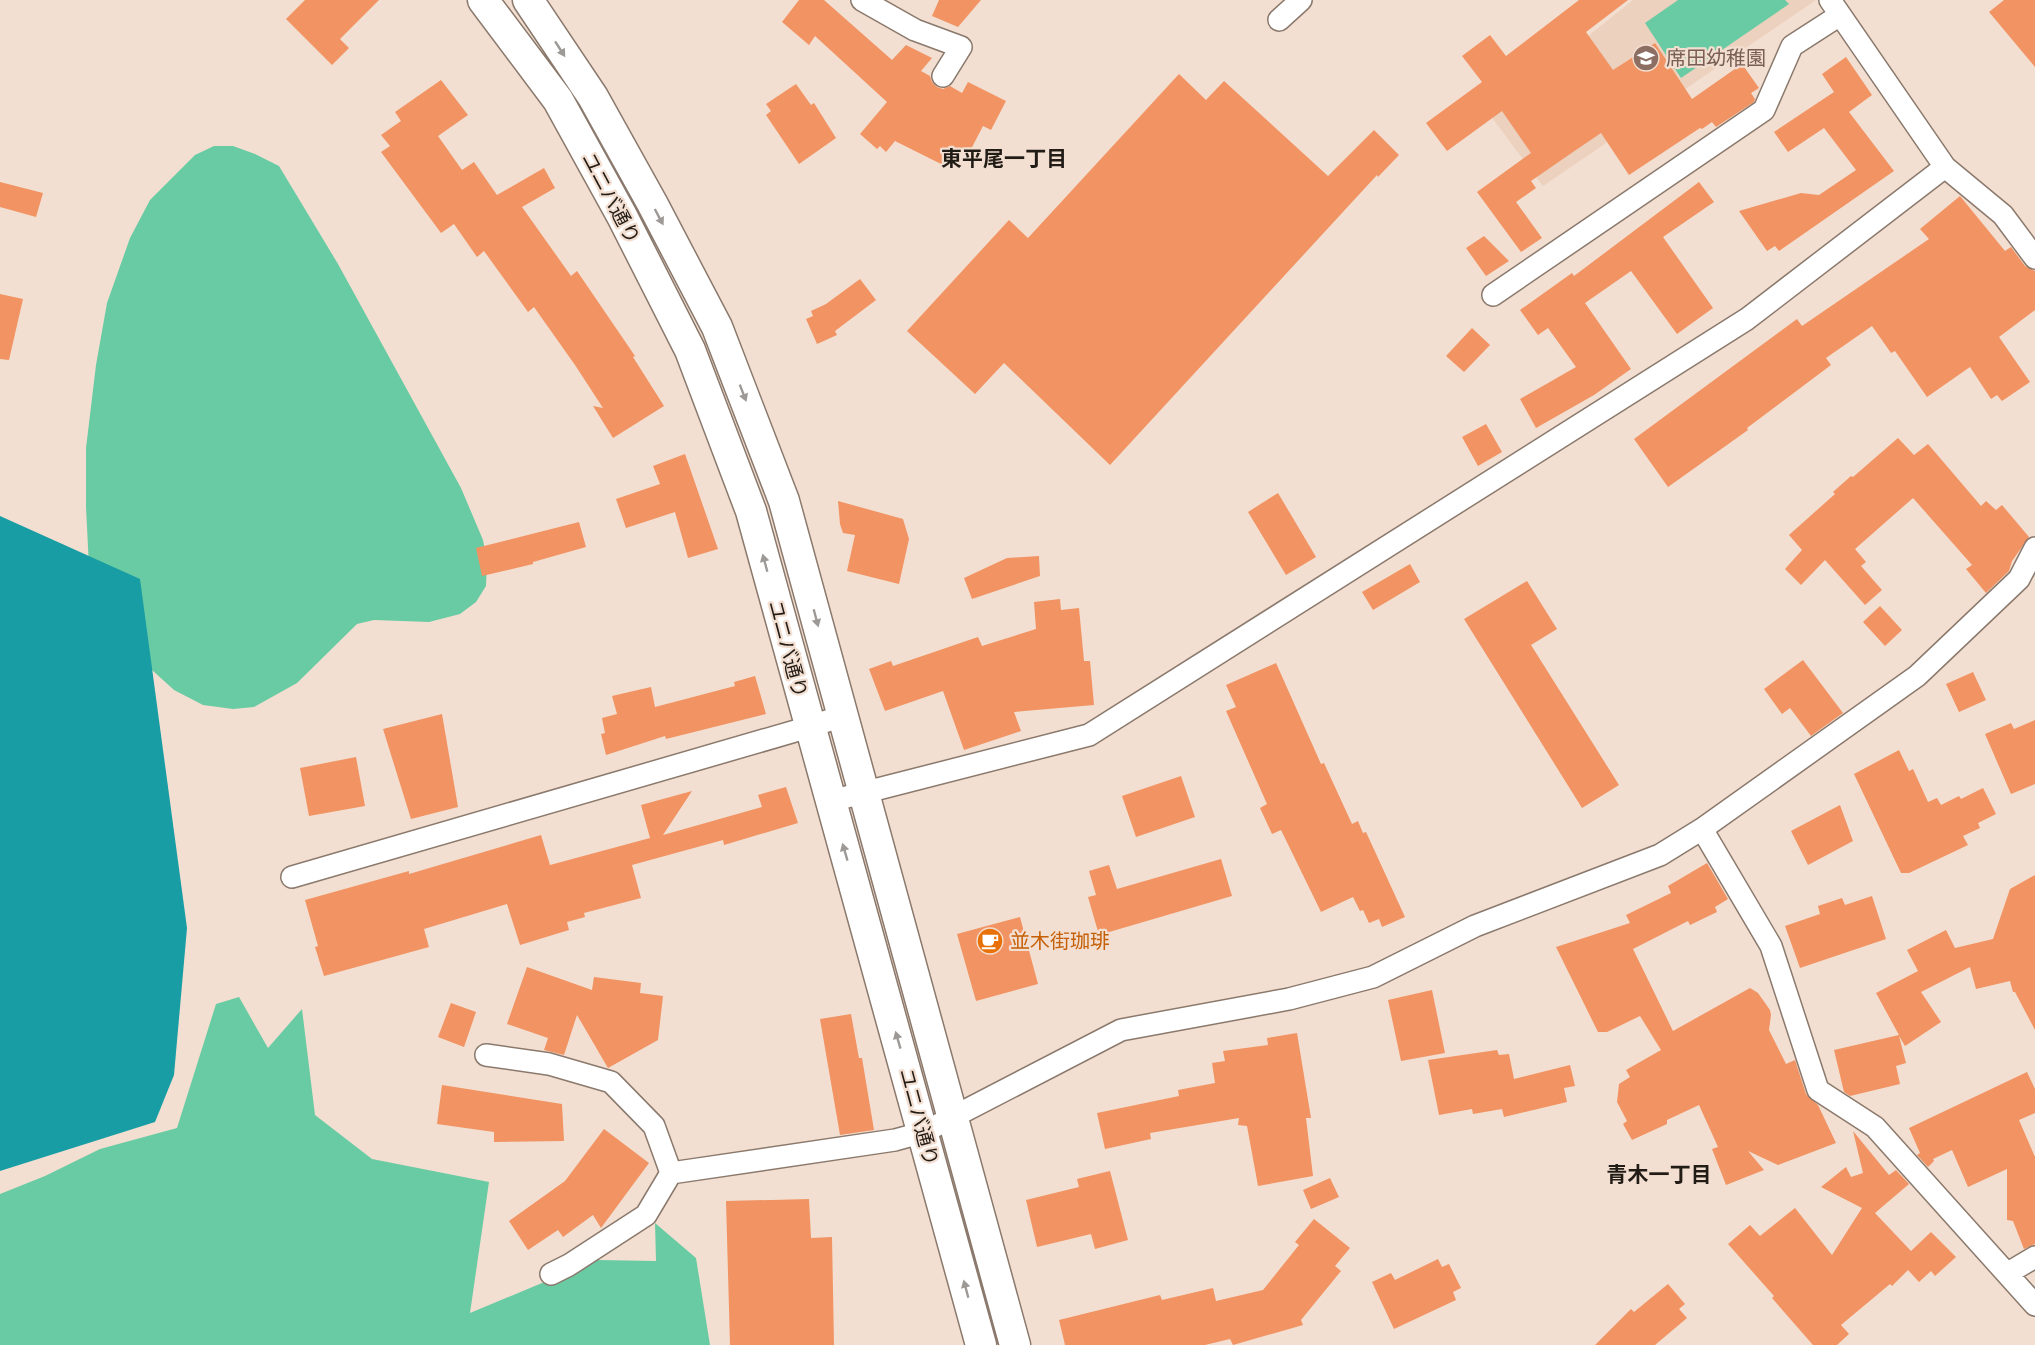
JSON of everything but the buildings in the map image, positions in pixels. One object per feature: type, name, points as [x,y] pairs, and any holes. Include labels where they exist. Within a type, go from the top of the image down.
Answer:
[{"type":"street","name":"ユニバ通り","points":[[483,0],[558,100],[622,216],[690,350],[751,511],[981,1345]]},
{"type":"street","name":"ユニバ通り","points":[[528,0],[592,98],[652,203],[717,327],[784,501],[1015,1345]]},
{"type":"street","points":[[862,0],[915,30],[961,47],[943,76]]},
{"type":"street","points":[[1279,20],[1301,0]]},
{"type":"street","points":[[1493,295],[1764,110],[1792,46],[1835,8],[1945,167],[2003,214],[2035,258]]},
{"type":"street","points":[[831,801],[1089,735],[1747,319],[1945,167]]},
{"type":"street","points":[[671,1173],[895,1140],[924,1132],[1121,1030],[1289,999],[1373,977],[1475,926],[1660,855],[1702,829],[1917,676],[2027,585],[2035,548]]},
{"type":"street","points":[[292,877],[842,716]]},
{"type":"street","points":[[1702,829],[1771,946],[1818,1090],[1875,1127],[2035,1305]]},
{"type":"street","points":[[486,1055],[549,1064],[611,1082],[654,1126],[671,1173]]},
{"type":"street","points":[[551,1274],[569,1265],[646,1215],[671,1173]]},
{"type":"street","points":[[2008,1273],[2035,1257]]},
{"type":"shaded area","name":"席田幼稚園","points":[[1633,0],[1816,0],[1543,186],[1490,115]]},
{"type":"green space","points":[[1678,0],[1785,0],[1789,4],[1681,78],[1645,23]]},
{"type":"green space","points":[[214,146],[233,146],[279,166],[338,264],[461,488],[483,540],[487,561],[486,586],[476,602],[460,614],[429,622],[374,620],[357,624],[297,683],[254,707],[233,709],[203,705],[174,690],[119,640],[89,567],[86,507],[86,448],[96,365],[107,303],[130,238],[150,200],[195,155]]},
{"type":"green space","points":[[239,997],[268,1048],[302,1009],[315,1115],[372,1159],[489,1182],[470,1313],[597,1260],[656,1261],[655,1223],[696,1258],[710,1345],[0,1345],[0,1194],[45,1176],[100,1149],[177,1128],[216,1004]]},
{"type":"water","points":[[0,516],[140,579],[187,928],[174,1075],[155,1122],[0,1171]]},
{"type":"place","name":"席田幼稚園","points":[[1646,58]]},
{"type":"place","name":"並木街珈琲","points":[[990,941]]},
{"type":"district","name":"東平尾一丁目","points":[[1004,159]]},
{"type":"district","name":"青木一丁目","points":[[1659,1175]]}]
